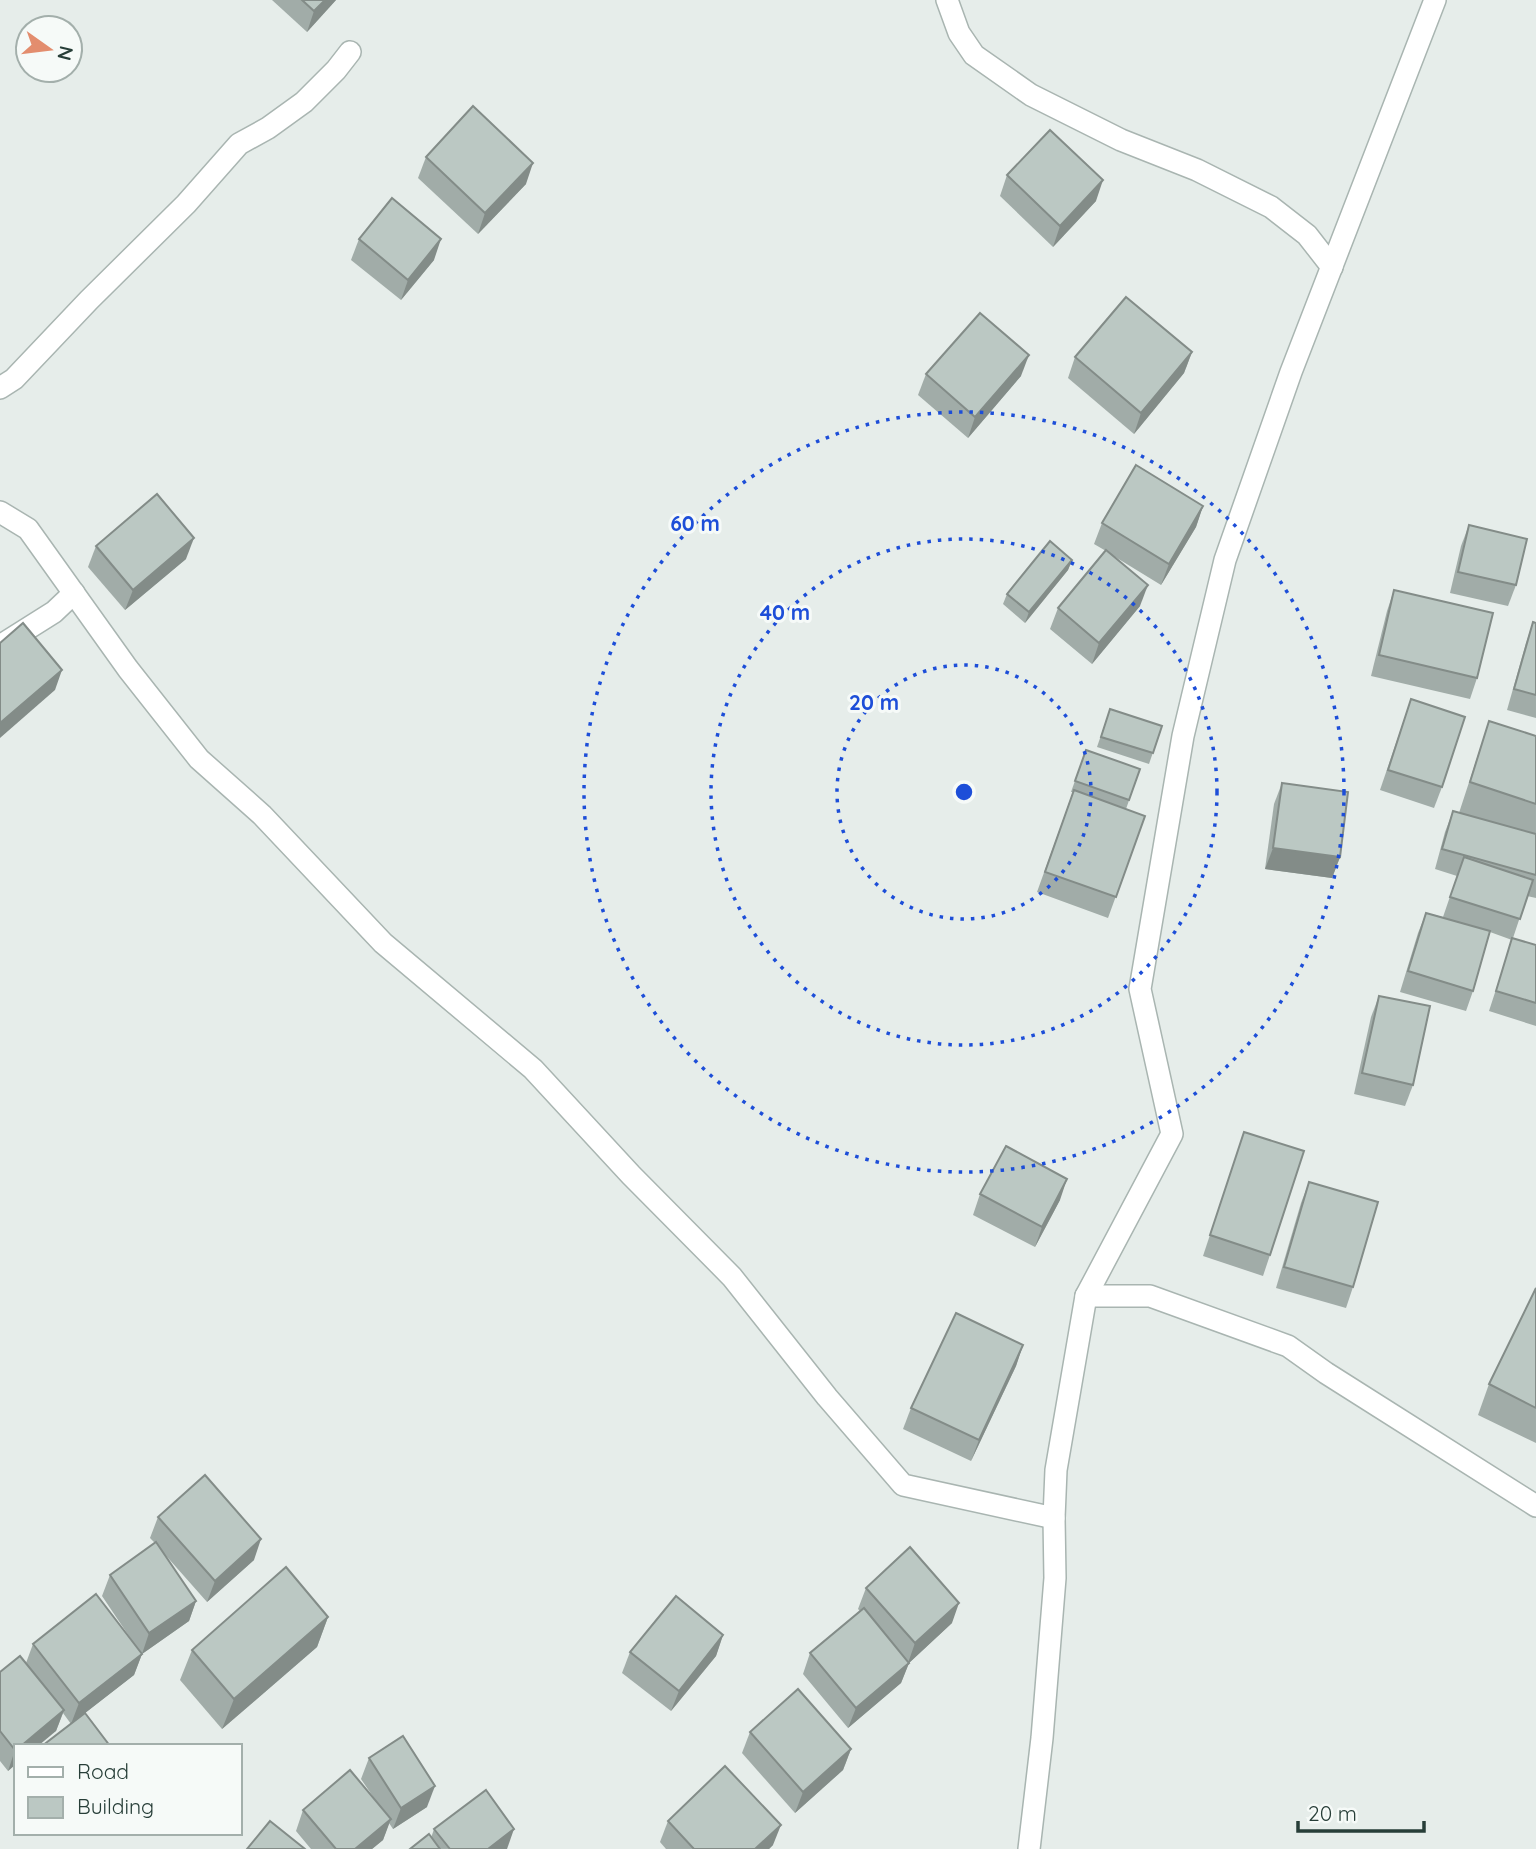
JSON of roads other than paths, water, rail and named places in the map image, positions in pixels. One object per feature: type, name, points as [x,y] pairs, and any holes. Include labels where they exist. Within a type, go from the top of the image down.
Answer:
[{"type":"street","points":[[947,0],[959,33],[974,55],[1031,95],[1121,139],[1197,170],[1271,207],[1307,235],[1332,267]]},
{"type":"street","points":[[1029,1849],[1042,1738],[1055,1578],[1056,1470],[1086,1296],[1172,1135],[1140,989],[1183,736],[1225,560],[1291,372],[1435,0]]},
{"type":"street","points":[[0,388],[14,379],[89,300],[155,237],[239,144],[268,128],[304,102],[350,52]]},
{"type":"street","points":[[0,512],[28,530],[128,669],[199,759],[261,815],[383,943],[533,1069],[631,1175],[732,1277],[827,1397],[902,1485],[1054,1518]]},
{"type":"street","points":[[0,646],[54,612],[74,593]]},
{"type":"street","points":[[1086,1296],[1150,1296],[1288,1346],[1536,1506]]}]
